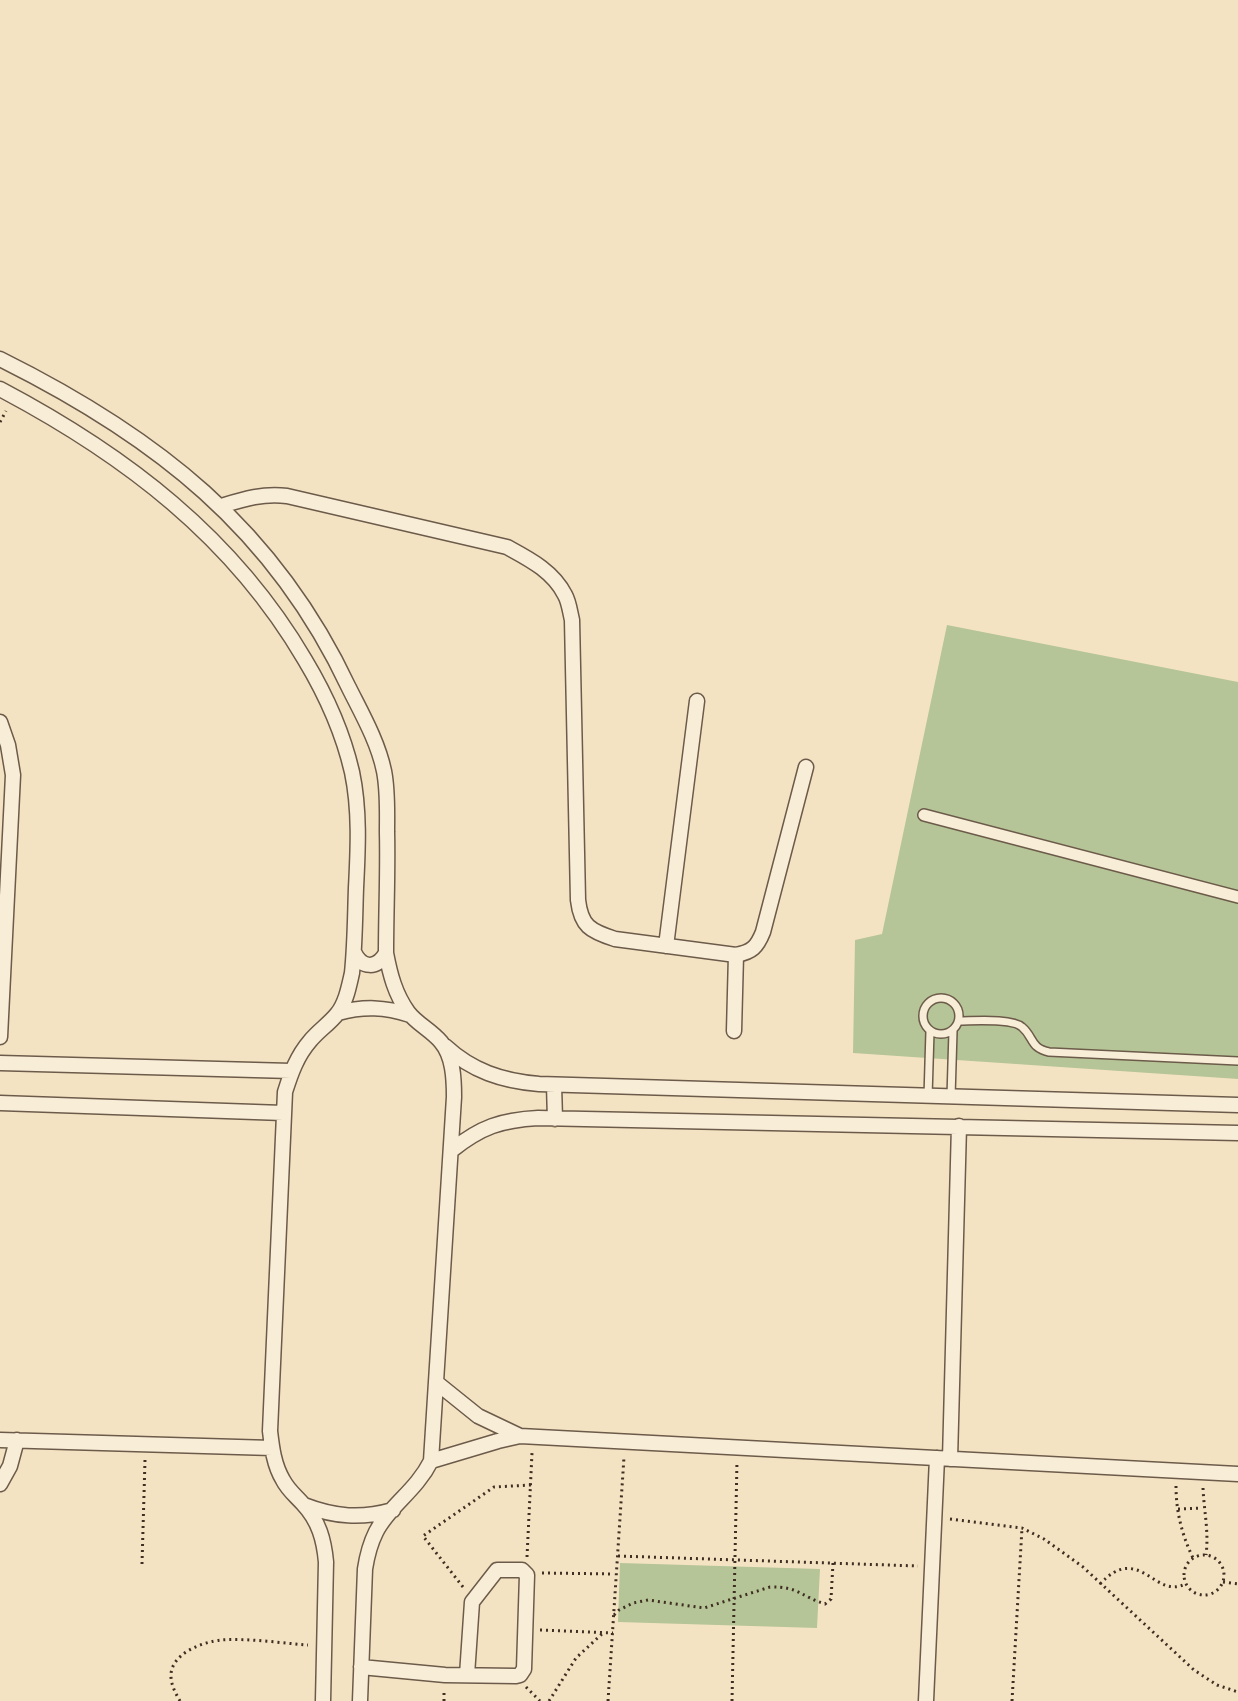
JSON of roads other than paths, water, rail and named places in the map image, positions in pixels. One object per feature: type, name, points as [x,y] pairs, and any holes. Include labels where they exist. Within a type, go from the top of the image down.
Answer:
[{"type":"street","points":[[0,359],[93,409],[179,470],[252,538],[284,576],[312,617],[373,737],[384,771],[387,806],[386,953],[397,995],[410,1015],[457,1057],[496,1077],[554,1085],[1238,1105]]},
{"type":"street","points":[[0,389],[80,435],[124,465],[167,497],[212,538],[242,570],[293,640],[313,673],[345,744],[357,806],[354,952],[347,994],[338,1013],[300,1054],[285,1092],[270,1431],[276,1467],[283,1482],[316,1522],[324,1541],[323,1701]]},
{"type":"street","points":[[221,506],[259,495],[287,496],[507,547],[533,561],[553,578],[566,596],[572,620],[578,900],[580,914],[587,926],[600,934],[615,939],[736,955],[755,947],[763,932],[806,767]]},
{"type":"street","points":[[666,946],[697,701]]},
{"type":"street","points":[[0,722],[13,775],[6,807],[0,1037]]},
{"type":"street","points":[[924,815],[1238,897]]},
{"type":"street","points":[[354,952],[365,965],[382,961],[386,953]]},
{"type":"street","points":[[734,1031],[736,955]]},
{"type":"street","points":[[338,1013],[374,1007],[410,1015]]},
{"type":"street","points":[[360,1701],[365,1569],[369,1548],[377,1529],[424,1475],[431,1461],[454,1078],[450,1059],[441,1042]]},
{"type":"street","points":[[0,1063],[291,1071]]},
{"type":"street","points":[[554,1085],[555,1119]]},
{"type":"street","points":[[0,1103],[283,1113]]},
{"type":"street","points":[[452,1150],[471,1135],[515,1119],[1238,1133]]},
{"type":"street","points":[[926,1701],[935,1517],[944,1458],[959,1126]]},
{"type":"street","points":[[437,1383],[478,1416],[527,1436]]},
{"type":"street","points":[[431,1461],[498,1441],[527,1436],[1238,1474]]},
{"type":"street","points":[[0,1440],[272,1448]]},
{"type":"street","points":[[0,1484],[10,1466],[17,1440]]},
{"type":"street","points":[[304,1505],[321,1512],[357,1517],[393,1510]]},
{"type":"street","points":[[361,1667],[467,1675],[520,1675],[524,1669],[526,1572],[497,1570],[473,1599],[467,1675]]},
{"type":"lane","points":[[928,1097],[930,1031],[923,1015],[933,1000],[944,998],[958,1009],[959,1021],[953,1031],[951,1097]]},
{"type":"lane","points":[[959,1021],[1014,1023],[1026,1031],[1042,1051],[1238,1061]]},
{"type":"lane","points":[[930,1031],[941,1035],[953,1031]]}]
